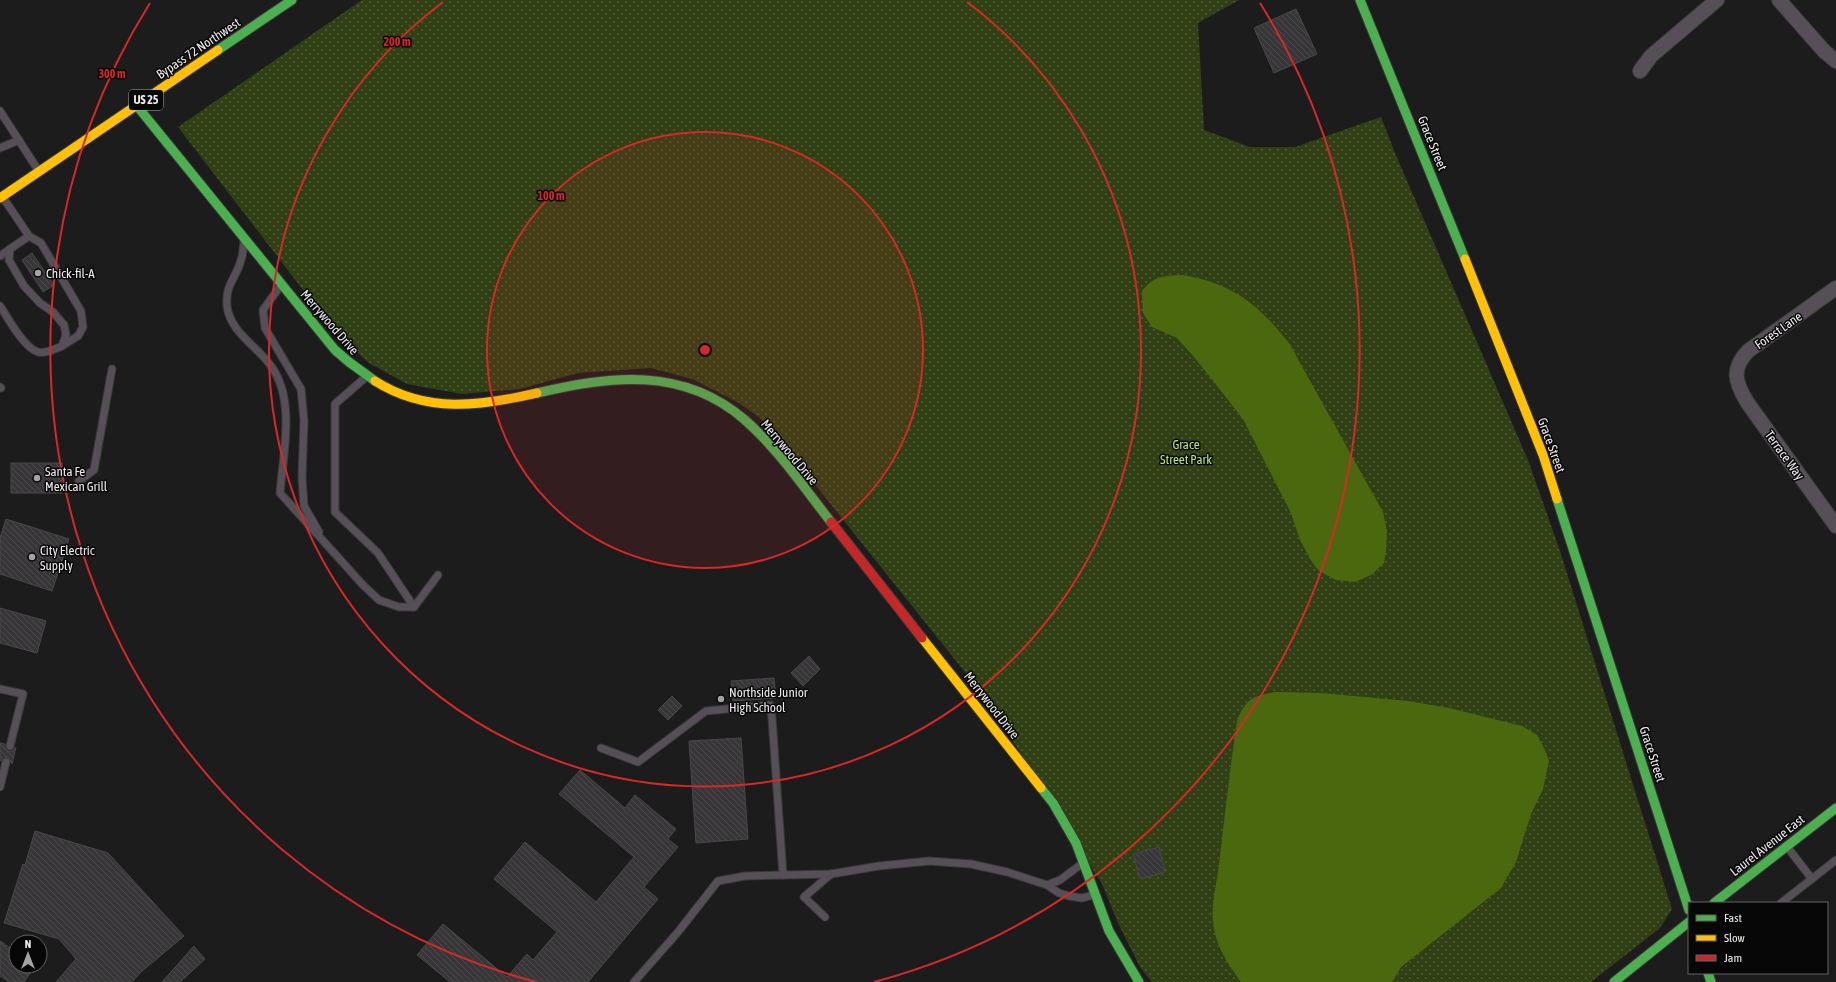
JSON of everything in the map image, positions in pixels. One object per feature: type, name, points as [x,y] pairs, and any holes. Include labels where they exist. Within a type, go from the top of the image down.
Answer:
[{"type":"main road","name":"Bypass 72 Northwest","points":[[1,197],[292,0]]},
{"type":"main road","name":"Grace Street","points":[[1360,0],[1418,140],[1543,456],[1688,907]]},
{"type":"main road","name":"Merrywood Drive","points":[[137,106],[335,350],[354,368],[367,377],[398,393],[420,400],[444,404],[464,405],[495,402],[602,380],[628,378],[651,379],[695,390],[730,408],[751,426],[782,460],[1053,803],[1068,826],[1109,931],[1139,982]]},
{"type":"main road","name":"Laurel Avenue East","points":[[1715,902],[1836,808]]},
{"type":"main road","points":[[1614,982],[1688,923]]},
{"type":"street","points":[[1640,71],[1651,56],[1717,0]]},
{"type":"street","points":[[1779,0],[1824,51],[1836,61]]},
{"type":"street","name":"Forest Lane","points":[[1737,383],[1737,366],[1740,359],[1748,351],[1836,288]]},
{"type":"street","name":"Terrace Way","points":[[1737,383],[1747,402],[1836,526]]},
{"type":"lane","points":[[0,111],[39,171]]},
{"type":"lane","points":[[0,148],[19,140]]},
{"type":"lane","points":[[0,306],[27,344],[38,352],[49,351],[62,346],[78,336],[83,326],[81,311],[41,243],[29,236],[1,197]]},
{"type":"lane","points":[[0,256],[29,236]]},
{"type":"lane","points":[[244,239],[241,260],[227,288],[227,307],[234,325],[271,366],[281,384],[286,410],[280,493],[327,546],[379,600],[399,607],[414,607]]},
{"type":"lane","points":[[10,249],[9,260],[24,286],[40,303],[53,312],[64,325],[66,336],[62,346]]},
{"type":"lane","points":[[281,285],[263,310],[265,328],[301,389],[304,420],[302,478],[304,506],[327,546]]},
{"type":"lane","points":[[80,481],[94,470],[112,369]]},
{"type":"lane","points":[[367,377],[335,404],[335,512],[378,553],[414,607]]},
{"type":"lane","points":[[414,607],[438,575]]},
{"type":"lane","points":[[0,689],[23,694],[10,746]]},
{"type":"lane","points":[[601,748],[638,762],[706,711],[770,705],[783,875]]},
{"type":"lane","points":[[0,787],[6,762]]},
{"type":"lane","points":[[1787,846],[1812,879]]},
{"type":"lane","points":[[1783,902],[1836,860]]},
{"type":"lane","points":[[634,982],[678,932],[718,882],[745,876],[832,874],[879,866],[929,861],[971,864],[1007,872],[1047,885],[1059,893],[1069,896],[1082,898],[1094,895]]},
{"type":"lane","points":[[1047,885],[1060,880],[1083,863]]},
{"type":"lane","points":[[825,918],[804,897],[832,874]]},
{"type":"green space","name":"Grace Street Park","points":[[362,0],[1239,0],[1198,23],[1204,130],[1250,147],[1295,147],[1381,117],[1395,153],[1528,460],[1560,551],[1672,909],[1660,928],[1591,982],[1152,982],[1140,967],[1118,923],[1102,884],[988,701],[773,432],[760,418],[739,403],[692,379],[651,368],[578,373],[520,389],[462,394],[407,384],[369,363],[336,333],[178,127]]},
{"type":"shaded area","points":[[1182,275],[1215,284],[1243,297],[1255,306],[1278,329],[1289,343],[1383,512],[1387,532],[1384,563],[1371,575],[1355,582],[1336,580],[1319,571],[1312,562],[1300,540],[1291,513],[1243,419],[1195,358],[1177,338],[1152,327],[1143,313],[1142,291],[1146,286],[1159,278]]},
{"type":"shaded area","points":[[1276,692],[1321,693],[1408,701],[1449,708],[1522,726],[1537,735],[1544,748],[1549,761],[1543,789],[1531,814],[1516,862],[1501,888],[1401,967],[1392,982],[1241,982],[1219,946],[1213,921],[1214,892],[1237,721],[1240,713],[1251,699]]},
{"type":"building","points":[[1296,9],[1317,54],[1274,73],[1254,28]]},
{"type":"building","name":"Chick-fil-A","points":[[32,253],[54,285],[43,292],[22,260]]},
{"type":"building","name":"Santa Fe Mexican Grill","points":[[11,463],[62,463],[62,493],[11,493]]},
{"type":"building","name":"City Electric Supply","points":[[6,519],[69,539],[52,591],[0,574],[0,538]]},
{"type":"building","points":[[0,608],[46,621],[37,653],[0,643]]},
{"type":"building","points":[[809,656],[820,669],[803,686],[791,673]]},
{"type":"building","points":[[774,678],[776,698],[733,701],[731,681]]},
{"type":"building","points":[[672,696],[682,706],[668,720],[658,710]]},
{"type":"building","points":[[741,738],[748,839],[696,843],[689,741]]},
{"type":"building","points":[[0,743],[5,744],[5,748],[8,751],[12,751],[16,747],[12,764],[8,757],[0,761]]},
{"type":"building","points":[[580,770],[625,808],[635,795],[676,829],[668,839],[678,847],[644,887],[658,899],[588,982],[450,982],[417,955],[443,924],[507,977],[527,954],[533,960],[557,932],[494,879],[525,842],[596,902],[634,857],[559,794]]},
{"type":"building","points":[[35,831],[108,853],[184,936],[141,972],[132,982],[56,982],[76,959],[59,939],[48,936],[48,934],[42,934],[4,923],[23,864],[25,865]]},
{"type":"building","points":[[1159,847],[1165,872],[1140,879],[1133,854]]},
{"type":"building","points":[[0,941],[8,946],[8,974],[30,974],[24,982],[10,982],[0,976]]},
{"type":"building","points":[[194,946],[205,959],[180,982],[162,982]]},
{"type":"traffic: fast","points":[[218,50],[292,0]]},
{"type":"traffic: fast","points":[[1360,0],[1465,259]]},
{"type":"traffic: fast","points":[[137,106],[335,350],[375,381]]},
{"type":"traffic: fast","points":[[537,393],[592,382],[619,380],[645,380],[671,383],[697,391],[721,403],[745,420],[757,431],[780,456],[831,522]]},
{"type":"traffic: fast","points":[[1557,499],[1688,907]]},
{"type":"traffic: fast","points":[[1041,788],[1053,803],[1076,843],[1109,931],[1139,982]]},
{"type":"traffic: fast","points":[[1715,902],[1836,808]]},
{"type":"traffic: fast","points":[[1614,982],[1688,923]]},
{"type":"traffic: fast","points":[[1708,974],[1711,982]]},
{"type":"traffic: slow","points":[[0,198],[218,50]]},
{"type":"traffic: slow","points":[[1465,259],[1543,455],[1557,499]]},
{"type":"traffic: slow","points":[[375,381],[395,392],[414,399],[434,403],[475,404],[516,398],[537,393]]},
{"type":"traffic: slow","points":[[922,638],[1041,788]]},
{"type":"traffic: jam","points":[[831,522],[922,638]]},
{"type":"place","name":"Chick-fil-A","points":[[38,273]]},
{"type":"place","name":"Santa Fe Mexican Grill","points":[[37,478]]},
{"type":"place","name":"City Electric Supply","points":[[32,557]]},
{"type":"place","name":"Northside Junior High School","points":[[721,699]]}]
